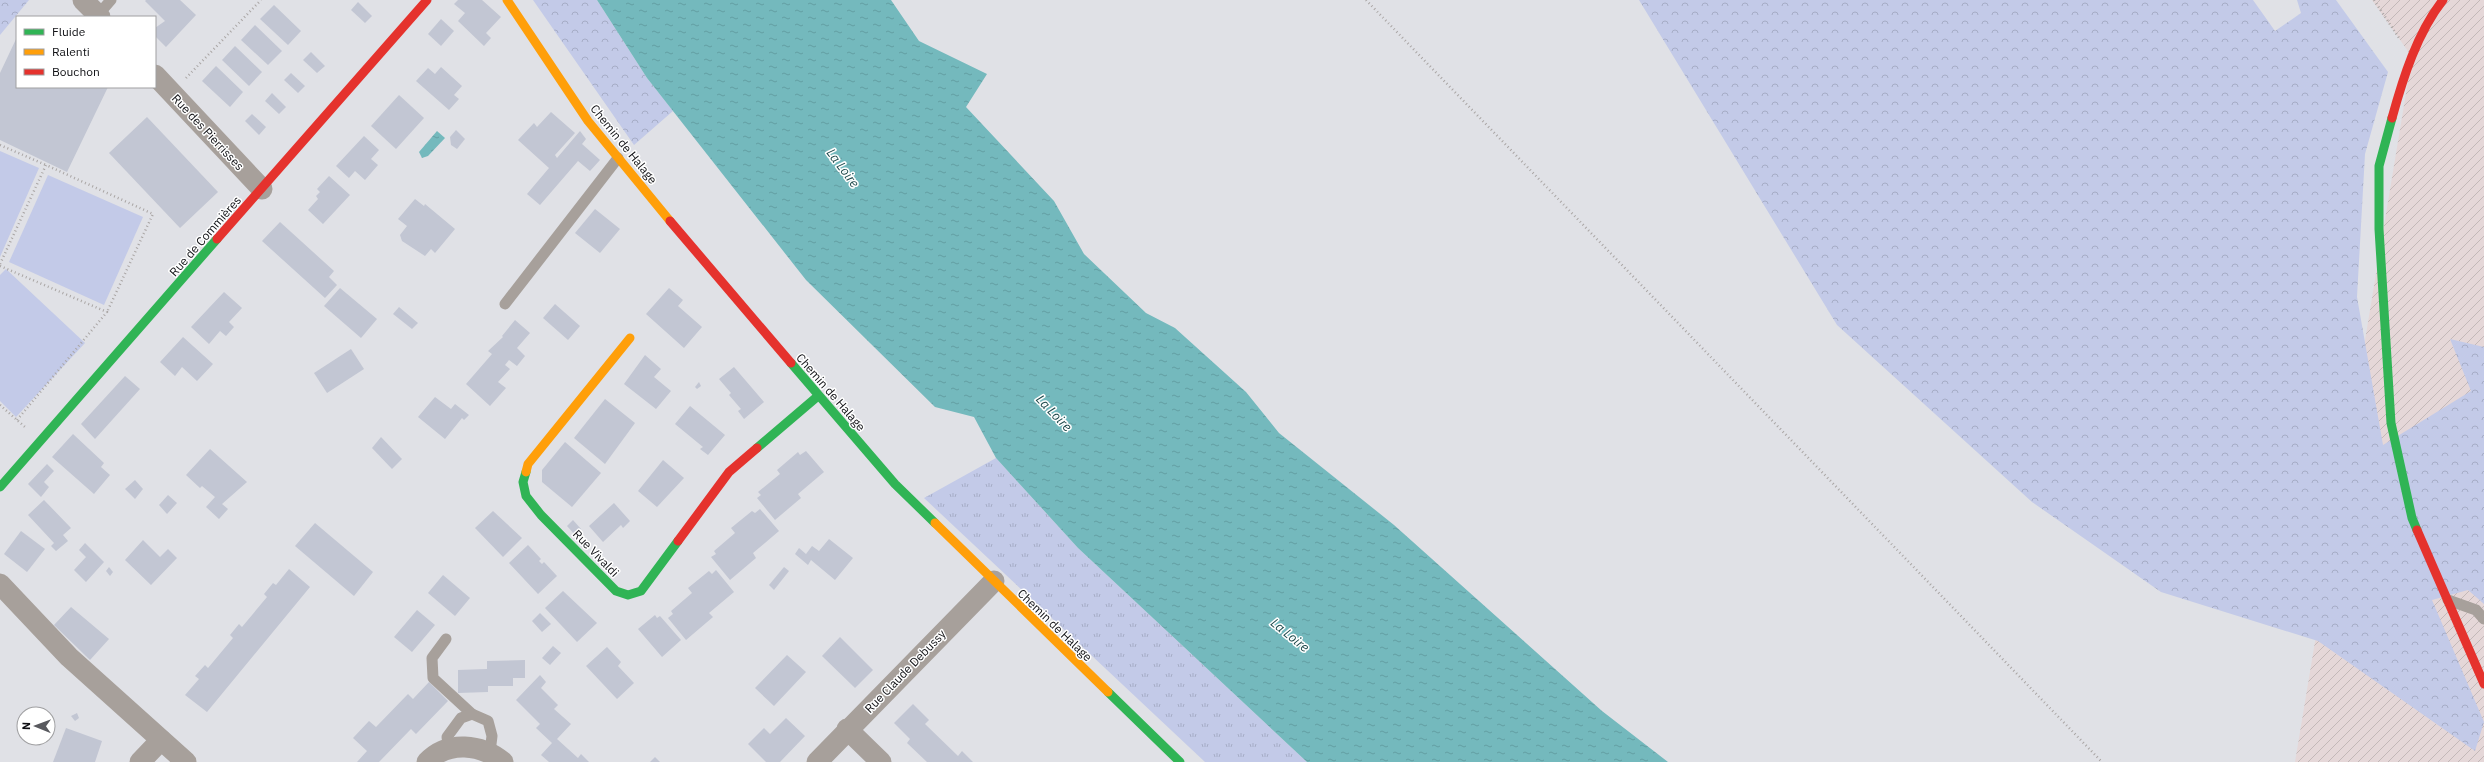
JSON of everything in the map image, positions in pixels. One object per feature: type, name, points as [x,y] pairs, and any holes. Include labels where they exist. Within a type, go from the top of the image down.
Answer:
[{"type":"street","name":"Rue de Commières","points":[[0,487],[427,0]]},
{"type":"street","name":"Chemin de Halage","points":[[507,0],[588,121],[818,396],[895,484],[1180,762]]},
{"type":"street","points":[[2443,0],[2431,15],[2401,84],[2379,166],[2379,229],[2391,415],[2412,518],[2484,684]]},
{"type":"street","name":"Rue des Pierrisses","points":[[156,76],[262,188]]},
{"type":"street","name":"Rue Vivaldi","points":[[630,338],[528,464],[523,482],[526,496],[541,515],[616,591],[628,595],[641,591],[729,472],[818,396]]},
{"type":"street","name":"Rue Claude Debussy","points":[[817,762],[994,581]]},
{"type":"street","points":[[0,584],[69,657],[186,762]]},
{"type":"street","points":[[847,730],[881,762]]},
{"type":"street","points":[[140,762],[161,740]]},
{"type":"street","points":[[427,762],[449,749],[462,746],[479,748],[496,757]]},
{"type":"lane","points":[[505,304],[618,158]]},
{"type":"lane","points":[[2447,600],[2476,610],[2484,619]]},
{"type":"lane","points":[[446,640],[432,658],[433,678],[472,714],[488,722],[496,757]]},
{"type":"lane","points":[[449,749],[447,737],[461,718],[472,714]]},
{"type":"path","points":[[172,93],[261,0]]},
{"type":"path","points":[[1366,0],[2102,762]]},
{"type":"path","points":[[2374,0],[2412,56]]},
{"type":"path","points":[[0,145],[153,214],[107,312],[17,420],[0,405]]},
{"type":"path","points":[[46,165],[0,265],[107,312]]},
{"type":"shaded area","points":[[2372,0],[2484,0],[2484,762],[2295,762],[2412,57]]},
{"type":"green space","points":[[0,0],[29,0],[0,35]]},
{"type":"green space","points":[[533,0],[597,0],[647,78],[673,111],[634,145]]},
{"type":"green space","points":[[1639,0],[2253,0],[2275,31],[2301,13],[2297,0],[2336,0],[2388,72],[2365,154],[2357,297],[2383,445],[2471,391],[2450,339],[2484,347],[2484,604],[2468,590],[2432,600],[2484,722],[2475,751],[2318,641],[2161,592],[2032,502],[1837,325]]},
{"type":"green space","points":[[0,151],[39,168],[0,257]]},
{"type":"green space","points":[[48,175],[143,217],[104,305],[9,262]]},
{"type":"green space","points":[[6,269],[85,343],[16,417],[0,401],[0,275]]},
{"type":"green space","points":[[996,458],[1078,548],[1307,762],[1205,762],[924,498]]},
{"type":"water","name":"La Loire","points":[[597,0],[891,0],[919,41],[987,74],[966,107],[1054,201],[1084,254],[1146,313],[1175,328],[1246,392],[1279,433],[1394,525],[1602,711],[1668,762],[1307,762],[1078,548],[996,458],[974,417],[935,407],[806,280],[647,78]]},
{"type":"water","points":[[437,131],[445,138],[428,156],[422,158],[419,152]]},
{"type":"building","points":[[180,0],[196,15],[166,47],[156,37],[156,27],[165,21],[145,1]]},
{"type":"building","points":[[458,0],[482,0],[501,17],[486,33],[491,38],[484,46],[458,21],[465,13],[454,4]]},
{"type":"building","points":[[358,2],[372,16],[365,23],[351,10]]},
{"type":"building","points":[[274,5],[301,31],[288,45],[260,19]]},
{"type":"building","points":[[441,19],[454,31],[441,46],[428,34]]},
{"type":"building","points":[[255,25],[282,51],[268,65],[241,40]]},
{"type":"building","points":[[16,39],[16,88],[108,88],[67,172],[0,140],[0,73]]},
{"type":"building","points":[[235,46],[262,72],[249,86],[222,60]]},
{"type":"building","points":[[311,52],[325,66],[317,73],[303,60]]},
{"type":"building","points":[[216,66],[243,92],[230,107],[202,81]]},
{"type":"building","points":[[441,67],[462,86],[454,95],[459,99],[449,110],[416,81],[428,68],[435,74]]},
{"type":"building","points":[[291,73],[305,86],[298,93],[284,80]]},
{"type":"building","points":[[272,93],[286,107],[279,114],[265,101]]},
{"type":"building","points":[[399,95],[424,118],[396,149],[371,126]]},
{"type":"building","points":[[551,112],[575,133],[555,155],[557,158],[580,131],[586,139],[582,144],[600,160],[590,171],[578,161],[540,205],[527,194],[549,168],[518,140],[534,123],[537,127]]},
{"type":"building","points":[[252,114],[266,127],[259,135],[245,121]]},
{"type":"building","points":[[147,117],[218,192],[180,228],[109,153]]},
{"type":"building","points":[[456,130],[465,139],[457,149],[451,145],[450,137]]},
{"type":"building","points":[[364,136],[379,150],[371,159],[378,165],[365,180],[355,171],[349,178],[336,166]]},
{"type":"building","points":[[329,176],[350,195],[323,224],[308,210],[318,199],[316,196],[320,192],[317,189]]},
{"type":"building","points":[[415,199],[424,206],[425,204],[455,229],[435,253],[431,249],[425,256],[402,241],[400,235],[407,226],[398,219]]},
{"type":"building","points":[[595,209],[620,229],[600,253],[575,233]]},
{"type":"building","points":[[280,222],[334,271],[329,277],[337,285],[325,298],[262,241]]},
{"type":"building","points":[[340,288],[377,319],[361,338],[324,306]]},
{"type":"building","points":[[669,288],[683,300],[678,306],[702,327],[684,348],[646,314]]},
{"type":"building","points":[[224,292],[242,308],[229,322],[234,327],[226,336],[220,331],[209,344],[191,327]]},
{"type":"building","points":[[555,304],[580,326],[568,340],[543,318]]},
{"type":"building","points":[[399,307],[418,323],[412,329],[393,314]]},
{"type":"building","points":[[515,320],[530,333],[517,348],[525,356],[517,366],[509,360],[505,365],[510,369],[498,382],[506,388],[490,406],[466,384],[492,354],[488,351],[503,337],[502,336]]},
{"type":"building","points":[[183,337],[213,364],[197,381],[182,367],[175,376],[160,362]]},
{"type":"building","points":[[351,349],[364,369],[327,393],[314,373]]},
{"type":"building","points":[[645,355],[661,369],[654,377],[671,391],[656,409],[624,384]]},
{"type":"building","points":[[734,367],[764,402],[744,419],[738,411],[741,409],[729,395],[731,393],[719,379]]},
{"type":"building","points":[[125,376],[140,389],[95,439],[81,424]]},
{"type":"building","points":[[699,382],[701,386],[697,389],[695,387]]},
{"type":"building","points":[[435,397],[451,409],[455,404],[469,415],[464,420],[462,418],[445,439],[418,417]]},
{"type":"building","points":[[605,399],[635,423],[605,464],[574,438]]},
{"type":"building","points":[[690,406],[725,435],[708,455],[700,449],[703,447],[675,424]]},
{"type":"building","points":[[73,434],[104,463],[101,467],[110,475],[94,494],[52,457]]},
{"type":"building","points":[[381,437],[402,459],[392,469],[372,448]]},
{"type":"building","points":[[565,442],[601,473],[572,507],[542,482],[542,470]]},
{"type":"building","points":[[210,449],[247,482],[222,504],[228,509],[219,519],[206,507],[215,497],[202,486],[200,488],[186,475]]},
{"type":"building","points":[[806,451],[824,472],[798,494],[801,498],[775,520],[757,498],[761,495],[758,492],[780,474],[777,470],[798,452],[800,455]]},
{"type":"building","points":[[663,460],[684,478],[657,507],[638,491]]},
{"type":"building","points":[[47,464],[54,471],[44,482],[49,487],[41,497],[28,484]]},
{"type":"building","points":[[135,480],[143,489],[135,499],[125,489]]},
{"type":"building","points":[[168,495],[177,503],[167,514],[159,505]]},
{"type":"building","points":[[44,500],[71,528],[63,535],[68,541],[56,551],[51,546],[54,543],[28,515]]},
{"type":"building","points":[[614,503],[630,521],[623,528],[621,525],[603,542],[589,526]]},
{"type":"building","points":[[760,509],[779,531],[753,553],[756,558],[730,580],[711,557],[716,554],[714,551],[735,533],[731,528],[752,511],[755,513]]},
{"type":"building","points":[[493,511],[522,538],[503,557],[475,528]]},
{"type":"building","points":[[573,520],[581,529],[575,535],[567,526]]},
{"type":"building","points":[[315,523],[373,572],[354,596],[295,546]]},
{"type":"building","points":[[21,531],[45,549],[27,572],[4,554]]},
{"type":"building","points":[[829,539],[853,558],[835,580],[811,560],[808,565],[795,554],[799,548],[806,554],[812,546],[819,551]]},
{"type":"building","points":[[143,540],[160,557],[168,549],[177,558],[151,585],[125,560]]},
{"type":"building","points":[[85,543],[104,562],[86,582],[74,570],[86,557],[79,550]]},
{"type":"building","points":[[528,545],[541,559],[539,561],[542,564],[544,562],[557,576],[538,594],[509,563]]},
{"type":"building","points":[[109,567],[113,572],[110,576],[106,571]]},
{"type":"building","points":[[784,567],[789,571],[774,590],[769,585]]},
{"type":"building","points":[[289,569],[310,587],[207,712],[185,695],[199,679],[195,676],[205,665],[208,668],[233,638],[230,635],[239,624],[242,627],[267,597],[264,594],[273,583],[276,585]]},
{"type":"building","points":[[716,570],[734,592],[709,613],[713,617],[686,640],[668,618],[673,614],[671,611],[692,593],[688,588],[709,571],[712,574]]},
{"type":"building","points":[[443,575],[470,598],[455,616],[428,593]]},
{"type":"building","points":[[563,591],[597,623],[577,642],[545,608]]},
{"type":"building","points":[[71,607],[109,639],[90,660],[54,625]]},
{"type":"building","points":[[417,610],[435,625],[412,652],[394,637]]},
{"type":"building","points":[[540,613],[551,624],[542,632],[532,621]]},
{"type":"building","points":[[655,615],[657,618],[660,616],[681,640],[662,657],[638,629]]},
{"type":"building","points":[[840,637],[873,670],[855,688],[822,656]]},
{"type":"building","points":[[553,646],[561,653],[550,665],[542,658]]},
{"type":"building","points":[[607,647],[621,662],[618,666],[634,683],[617,699],[586,666]]},
{"type":"building","points":[[787,655],[806,672],[774,706],[755,688]]},
{"type":"building","points":[[525,660],[525,678],[513,678],[513,686],[488,686],[488,692],[458,693],[458,670],[487,669],[487,661]]},
{"type":"building","points":[[540,675],[546,682],[541,688],[558,705],[554,709],[571,724],[557,739],[578,758],[581,754],[589,762],[549,762],[541,755],[552,743],[536,728],[540,724],[516,700]]},
{"type":"building","points":[[429,682],[448,701],[416,734],[411,729],[379,762],[357,762],[367,751],[353,738],[369,721],[376,727],[408,694],[413,699]]},
{"type":"building","points":[[913,704],[929,720],[925,724],[958,756],[962,751],[973,762],[927,762],[907,743],[910,739],[894,723]]},
{"type":"building","points":[[77,713],[79,718],[75,721],[71,716]]},
{"type":"building","points":[[786,718],[805,736],[780,762],[766,762],[748,744],[764,728],[770,734]]},
{"type":"building","points":[[66,728],[102,741],[95,762],[53,762]]},
{"type":"building","points":[[655,757],[660,762],[650,762]]},
{"type":"traffic: fast","points":[[2392,118],[2379,166],[2379,229],[2391,423],[2412,518],[2417,530]]},
{"type":"traffic: fast","points":[[0,487],[217,239]]},
{"type":"traffic: fast","points":[[791,363],[895,484],[935,523]]},
{"type":"traffic: fast","points":[[757,448],[818,396]]},
{"type":"traffic: fast","points":[[526,472],[523,482],[526,496],[541,515],[616,591],[628,595],[641,591],[678,541]]},
{"type":"traffic: fast","points":[[1108,692],[1180,762]]},
{"type":"traffic: slow","points":[[507,0],[588,121],[670,221]]},
{"type":"traffic: slow","points":[[526,472],[528,464],[630,338]]},
{"type":"traffic: slow","points":[[935,523],[1108,692]]},
{"type":"traffic: jam","points":[[217,239],[427,0]]},
{"type":"traffic: jam","points":[[2392,118],[2406,72],[2418,41],[2443,0]]},
{"type":"traffic: jam","points":[[670,221],[791,363]]},
{"type":"traffic: jam","points":[[678,541],[729,472],[757,448]]},
{"type":"traffic: jam","points":[[2417,530],[2484,684]]}]
